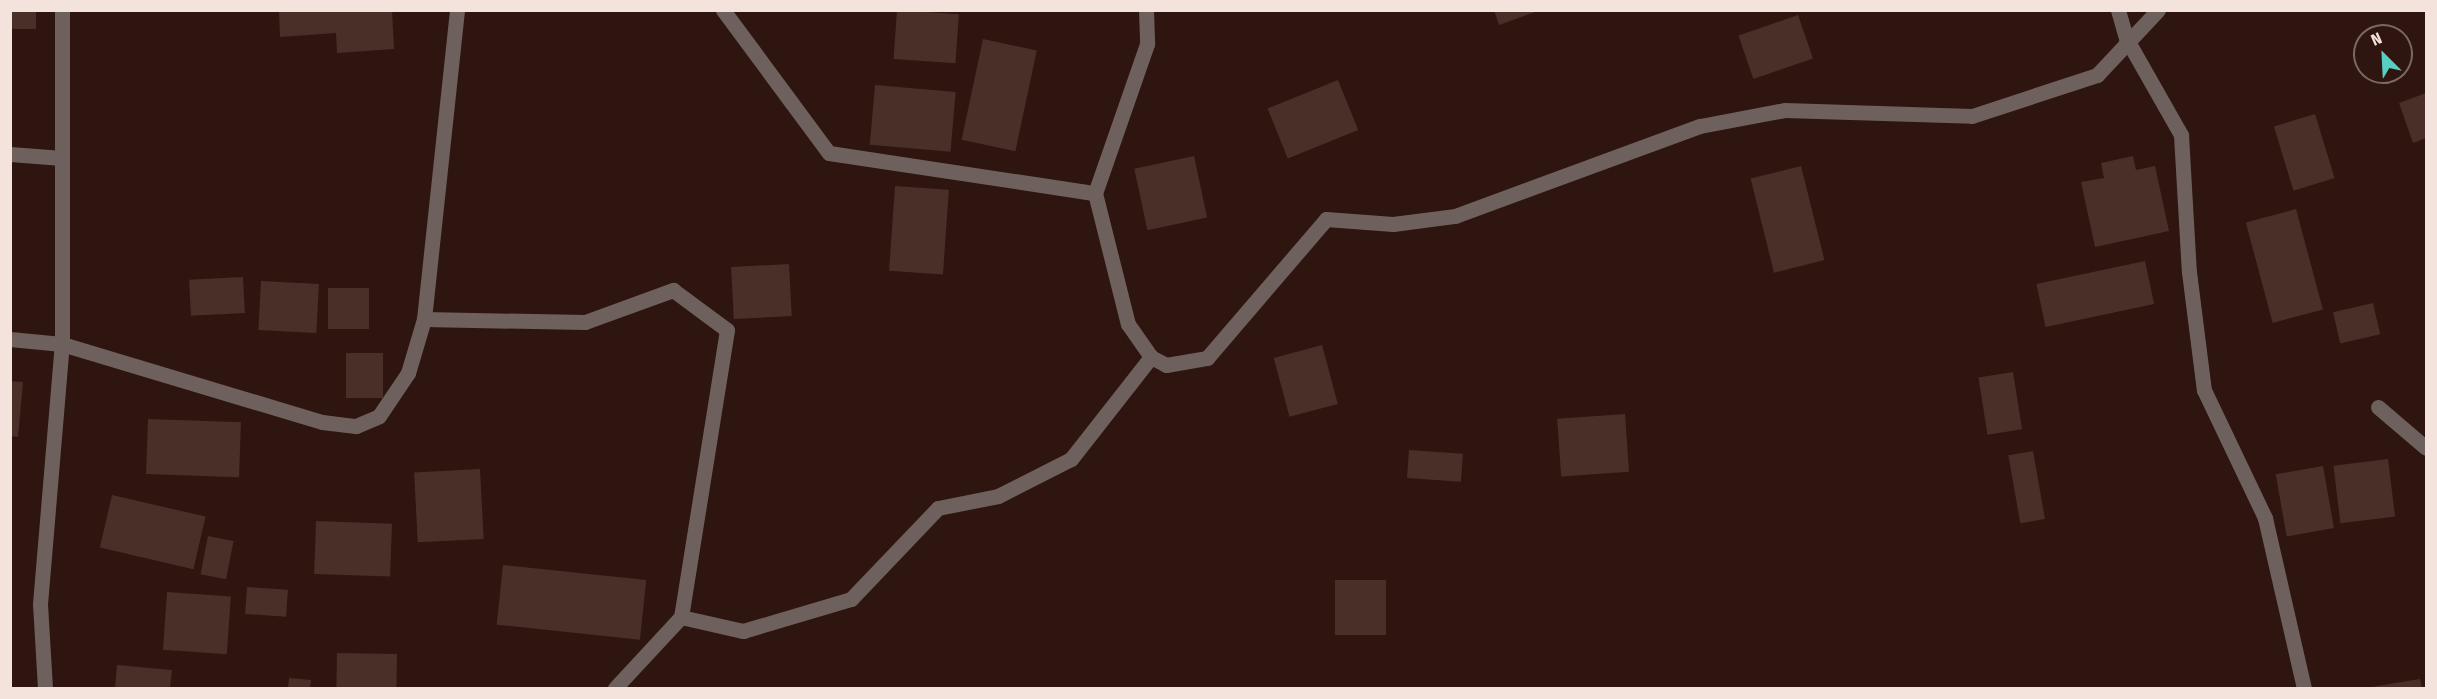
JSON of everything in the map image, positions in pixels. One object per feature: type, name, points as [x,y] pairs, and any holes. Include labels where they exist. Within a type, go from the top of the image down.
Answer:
[{"type":"street","points":[[45,688],[40,604],[62,344],[62,10]]},
{"type":"street","points":[[10,339],[62,344],[239,401],[356,426],[379,416],[394,397],[424,319],[457,10]]},
{"type":"street","points":[[723,10],[829,153],[1095,193]]},
{"type":"street","points":[[1146,10],[1147,44],[1095,193],[1128,324],[1151,357],[1166,365],[1207,358],[1326,219],[1393,224],[1455,216],[1700,126],[1785,110],[1972,116],[2097,75],[2126,38],[2158,10]]},
{"type":"street","points":[[2118,10],[2126,38],[2181,135],[2189,272],[2204,390],[2265,518],[2304,688]]},
{"type":"street","points":[[10,154],[62,158]]},
{"type":"street","points":[[424,319],[585,322],[673,290],[727,330],[681,618],[615,688]]},
{"type":"street","points":[[681,618],[743,631],[851,599],[938,508],[998,496],[1071,459],[1151,357]]},
{"type":"street","points":[[2378,407],[2427,448]]},
{"type":"building","points":[[10,10],[36,10],[36,29],[10,29]]},
{"type":"building","points":[[279,10],[392,10],[394,49],[337,53],[336,33],[280,37]]},
{"type":"building","points":[[897,10],[959,14],[955,63],[894,59]]},
{"type":"building","points":[[1494,10],[1538,10],[1538,11],[1499,25]]},
{"type":"building","points":[[1798,15],[1813,58],[1753,79],[1738,36]]},
{"type":"building","points":[[983,39],[1037,50],[1015,151],[962,140]]},
{"type":"building","points":[[1338,80],[1358,130],[1288,159],[1268,108]]},
{"type":"building","points":[[875,85],[956,92],[950,152],[870,145]]},
{"type":"building","points":[[2426,93],[2426,138],[2413,143],[2399,103]]},
{"type":"building","points":[[2315,114],[2335,178],[2293,191],[2274,127]]},
{"type":"building","points":[[1194,156],[1207,218],[1147,230],[1134,169]]},
{"type":"building","points":[[2133,156],[2136,170],[2155,166],[2169,231],[2095,247],[2081,182],[2104,178],[2101,163]]},
{"type":"building","points":[[1801,166],[1824,260],[1774,273],[1751,179]]},
{"type":"building","points":[[895,186],[949,190],[943,275],[889,271]]},
{"type":"building","points":[[2296,209],[2323,309],[2273,323],[2246,222]]},
{"type":"building","points":[[2145,261],[2154,304],[2046,327],[2036,284]]},
{"type":"building","points":[[789,264],[792,316],[734,319],[731,267]]},
{"type":"building","points":[[243,277],[245,313],[191,316],[189,280]]},
{"type":"building","points":[[261,281],[319,284],[316,333],[258,330]]},
{"type":"building","points":[[328,288],[369,288],[369,329],[328,329]]},
{"type":"building","points":[[2373,303],[2380,334],[2340,343],[2333,312]]},
{"type":"building","points":[[1322,345],[1338,404],[1289,417],[1274,358]]},
{"type":"building","points":[[346,353],[383,353],[383,398],[346,398]]},
{"type":"building","points":[[2013,372],[2022,429],[1988,435],[1978,377]]},
{"type":"building","points":[[10,381],[23,382],[18,437],[10,436]]},
{"type":"building","points":[[1625,414],[1629,472],[1561,477],[1557,419]]},
{"type":"building","points":[[148,419],[241,422],[239,477],[146,474]]},
{"type":"building","points":[[1409,450],[1463,454],[1461,482],[1407,478]]},
{"type":"building","points":[[2033,451],[2045,519],[2020,523],[2008,455]]},
{"type":"building","points":[[2388,459],[2395,517],[2340,523],[2333,466]]},
{"type":"building","points":[[2323,466],[2334,528],[2287,536],[2276,474]]},
{"type":"building","points":[[480,469],[484,539],[418,542],[414,472]]},
{"type":"building","points":[[112,495],[206,517],[193,569],[100,548]]},
{"type":"building","points":[[316,521],[392,524],[390,577],[314,574]]},
{"type":"building","points":[[208,536],[234,541],[226,579],[201,574]]},
{"type":"building","points":[[503,565],[646,580],[640,640],[497,625]]},
{"type":"building","points":[[1335,580],[1386,580],[1386,635],[1335,635]]},
{"type":"building","points":[[247,587],[288,590],[286,617],[245,614]]},
{"type":"building","points":[[167,592],[231,596],[227,654],[163,650]]},
{"type":"building","points":[[337,653],[397,654],[396,688],[336,688]]},
{"type":"building","points":[[117,665],[172,670],[170,688],[115,688]]},
{"type":"building","points":[[289,678],[311,680],[310,688],[288,688]]},
{"type":"building","points":[[2420,679],[2422,688],[2371,688],[2371,687]]}]
